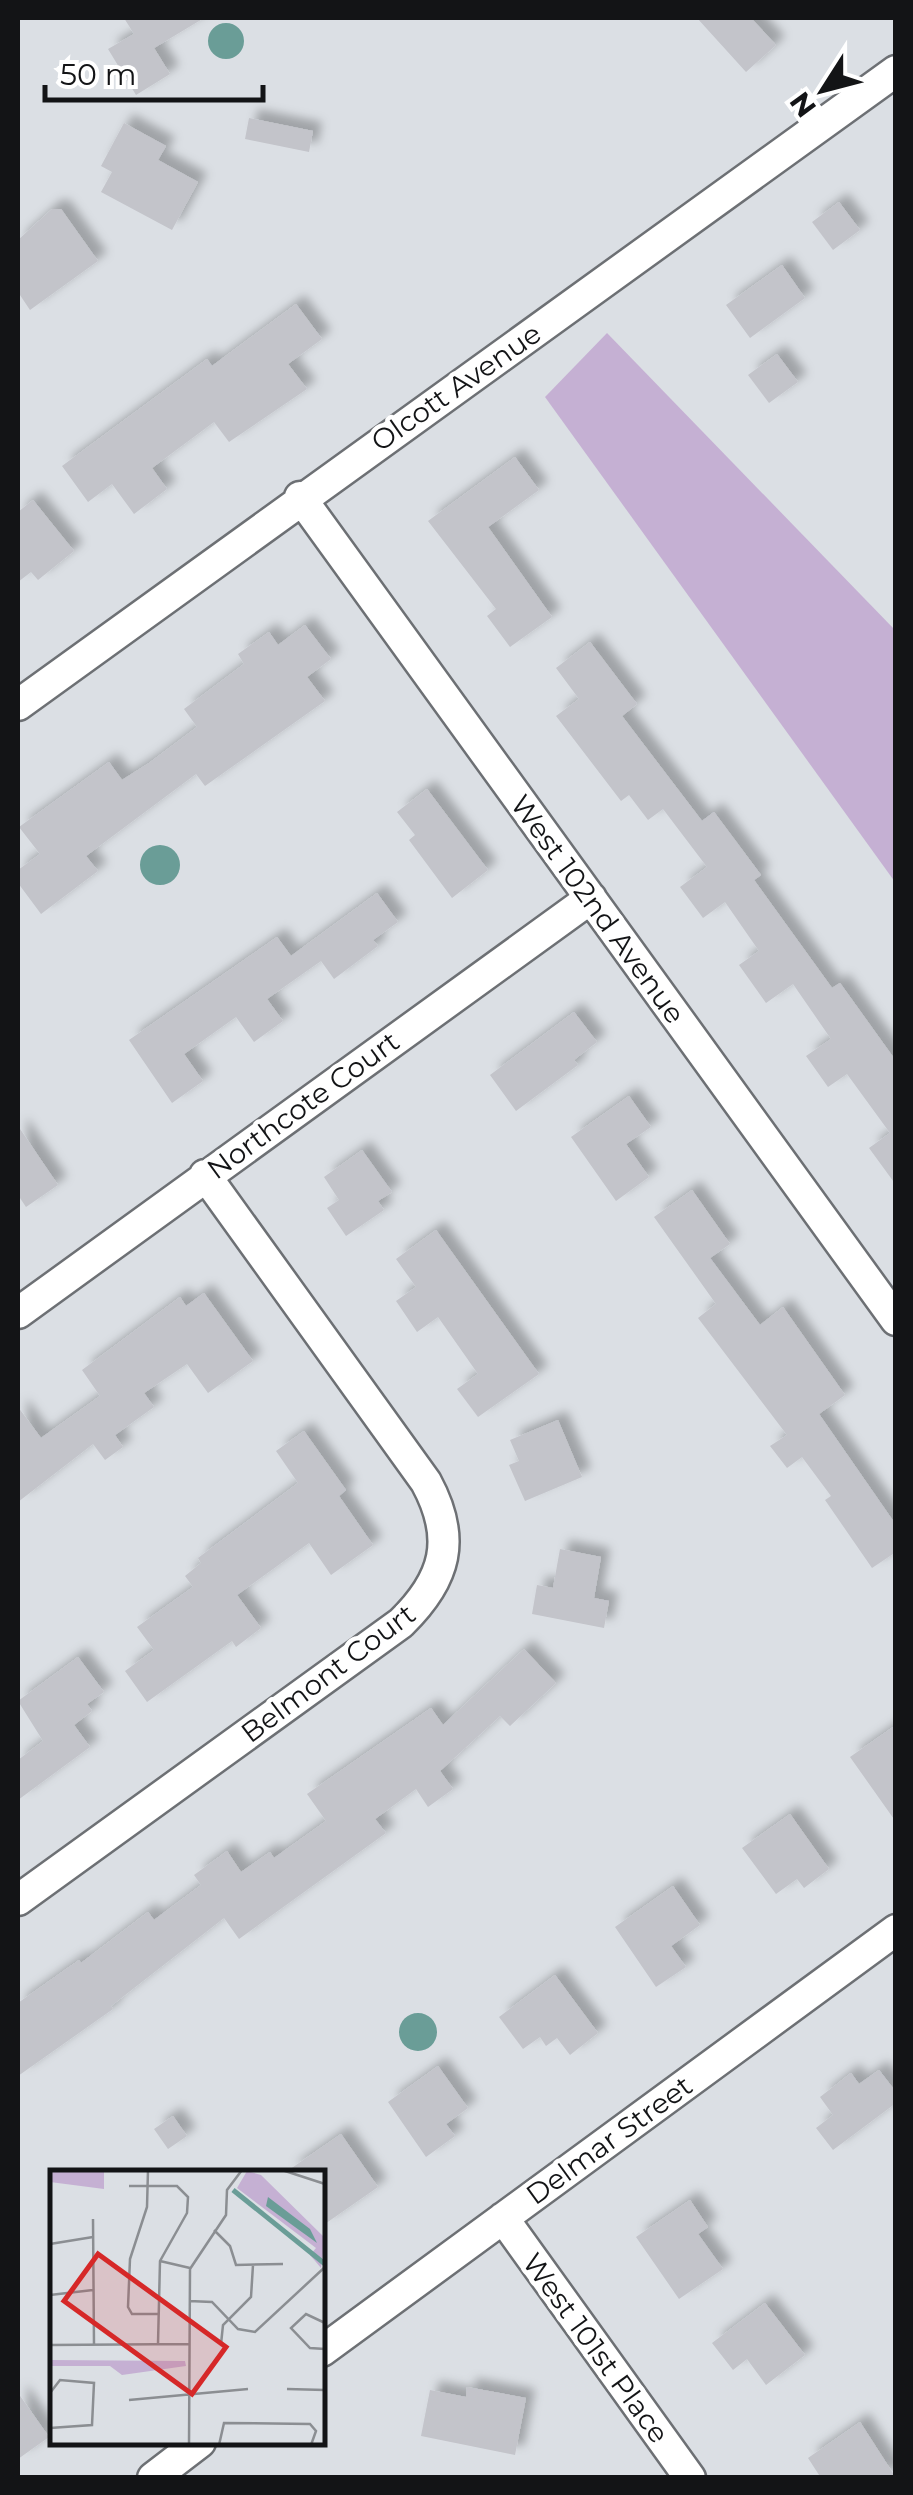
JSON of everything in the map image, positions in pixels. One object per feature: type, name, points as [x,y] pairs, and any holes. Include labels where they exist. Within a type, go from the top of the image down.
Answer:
[{"type":"street","name":"Olcott Avenue","points":[[18,704],[896,70]]},
{"type":"street","name":"West 102nd Avenue","points":[[300,498],[896,1320]]},
{"type":"street","name":"Northcote Court","points":[[18,1313],[591,898]]},
{"type":"street","name":"Belmont Court","points":[[18,1900],[400,1622],[425,1599],[442,1568],[439,1506],[426,1482],[205,1175]]},
{"type":"street","name":"Delmar Street","points":[[325,2350],[896,1930]]},
{"type":"street","name":"West 101st Place","points":[[503,2218],[690,2478]]},
{"type":"street","points":[[153,2478],[196,2445]]},
{"type":"shaded area","points":[[226,23],[239,28],[244,41],[239,54],[226,59],[213,54],[208,41],[213,28]]},
{"type":"shaded area","points":[[607,333],[895,630],[895,882],[545,397]]},
{"type":"shaded area","points":[[160,845],[174,851],[180,865],[174,879],[160,885],[146,879],[140,865],[146,851]]},
{"type":"shaded area","points":[[418,2013],[432,2018],[437,2032],[432,2046],[418,2051],[404,2046],[399,2032],[404,2018]]},
{"type":"building","points":[[124,18],[204,18],[154,48],[170,74],[136,95],[108,49],[134,34]]},
{"type":"building","points":[[697,18],[751,18],[776,45],[746,72]]},
{"type":"building","points":[[249,118],[313,131],[309,152],[245,139]]},
{"type":"building","points":[[124,123],[166,146],[158,160],[198,182],[172,230],[101,192],[112,172],[101,166]]},
{"type":"building","points":[[839,202],[860,230],[833,250],[812,222]]},
{"type":"building","points":[[52,209],[61,209],[98,261],[30,310],[18,292],[18,240]]},
{"type":"building","points":[[782,265],[805,298],[750,338],[726,305]]},
{"type":"building","points":[[296,304],[322,339],[288,364],[307,389],[229,442],[214,422],[152,468],[167,489],[134,514],[112,484],[88,502],[62,466],[207,359],[212,366]]},
{"type":"building","points":[[777,354],[798,382],[769,403],[748,375]]},
{"type":"building","points":[[515,457],[539,490],[488,527],[552,617],[510,647],[487,616],[496,609],[428,521]]},
{"type":"building","points":[[33,500],[74,551],[38,580],[31,572],[18,582],[18,512]]},
{"type":"building","points":[[305,625],[331,659],[307,677],[325,701],[205,786],[196,774],[86,856],[98,871],[41,914],[18,883],[18,870],[40,854],[19,827],[109,762],[122,780],[149,763],[197,727],[184,709],[244,664],[238,654],[269,632],[278,645]]},
{"type":"building","points":[[590,642],[637,704],[622,716],[702,821],[714,812],[761,875],[754,880],[832,988],[840,983],[896,1061],[896,1185],[869,1148],[890,1133],[847,1074],[828,1087],[806,1056],[831,1039],[793,984],[766,1003],[739,965],[759,951],[725,902],[703,918],[680,887],[707,867],[663,809],[648,820],[629,795],[621,801],[556,716],[579,699],[556,668]]},
{"type":"building","points":[[427,789],[488,870],[452,898],[409,840],[415,835],[397,812]]},
{"type":"building","points":[[377,893],[398,922],[373,940],[378,946],[334,979],[321,961],[267,999],[283,1021],[254,1042],[236,1017],[184,1054],[203,1081],[172,1103],[129,1040],[277,937],[291,956]]},
{"type":"building","points":[[574,1012],[597,1042],[574,1060],[578,1065],[516,1111],[490,1075]]},
{"type":"building","points":[[629,1096],[651,1127],[626,1144],[649,1177],[616,1201],[571,1137]]},
{"type":"building","points":[[18,1126],[58,1185],[26,1207],[18,1195]]},
{"type":"building","points":[[362,1150],[392,1192],[378,1201],[384,1210],[346,1236],[327,1208],[339,1200],[324,1177]]},
{"type":"building","points":[[692,1190],[730,1244],[710,1258],[760,1325],[783,1307],[845,1395],[819,1414],[896,1525],[896,1552],[872,1568],[825,1500],[831,1496],[802,1457],[787,1468],[770,1446],[787,1435],[698,1318],[716,1304],[654,1217]]},
{"type":"building","points":[[436,1230],[539,1374],[478,1417],[457,1389],[478,1374],[438,1317],[417,1332],[396,1301],[416,1287],[396,1259]]},
{"type":"building","points":[[204,1293],[253,1361],[208,1393],[187,1364],[144,1393],[154,1407],[115,1435],[123,1447],[105,1460],[93,1444],[18,1502],[18,1407],[41,1438],[100,1396],[82,1370],[180,1297],[186,1306]]},
{"type":"building","points":[[558,1420],[582,1477],[525,1501],[509,1465],[519,1461],[510,1440]]},
{"type":"building","points":[[304,1431],[346,1490],[339,1496],[373,1545],[331,1575],[309,1543],[237,1595],[261,1628],[236,1647],[232,1641],[147,1702],[125,1671],[154,1650],[137,1627],[193,1587],[185,1576],[201,1563],[198,1558],[298,1483],[276,1451]]},
{"type":"building","points":[[560,1549],[601,1557],[594,1598],[609,1601],[604,1628],[532,1614],[537,1585],[553,1588]]},
{"type":"building","points":[[524,1649],[556,1683],[510,1726],[500,1716],[440,1771],[453,1789],[428,1807],[416,1789],[375,1819],[386,1833],[239,1939],[224,1918],[111,2006],[113,2009],[18,2076],[18,2003],[79,1960],[81,1963],[148,1912],[154,1920],[201,1885],[194,1875],[227,1851],[241,1872],[270,1852],[274,1858],[326,1821],[307,1794],[431,1708],[443,1725]]},
{"type":"building","points":[[78,1657],[104,1692],[87,1704],[92,1711],[74,1725],[90,1747],[18,1800],[18,1760],[43,1741],[18,1701]]},
{"type":"building","points":[[896,1725],[896,1822],[850,1757]]},
{"type":"building","points":[[790,1814],[829,1869],[804,1888],[797,1879],[776,1894],[742,1848]]},
{"type":"building","points":[[673,1886],[700,1925],[671,1946],[686,1967],[656,1987],[615,1927]]},
{"type":"building","points":[[555,1975],[598,2033],[570,2055],[557,2038],[546,2046],[540,2037],[523,2049],[499,2017]]},
{"type":"building","points":[[438,2066],[468,2108],[446,2124],[455,2136],[426,2157],[388,2102]]},
{"type":"building","points":[[879,2070],[896,2092],[896,2103],[833,2150],[816,2128],[833,2115],[820,2097],[851,2073],[859,2084]]},
{"type":"building","points":[[173,2116],[187,2136],[168,2149],[154,2129]]},
{"type":"building","points":[[341,2134],[378,2187],[325,2224],[325,2170],[289,2170]]},
{"type":"building","points":[[690,2200],[708,2227],[698,2234],[723,2269],[679,2299],[636,2237]]},
{"type":"building","points":[[765,2303],[805,2355],[766,2385],[747,2359],[733,2370],[712,2343]]},
{"type":"building","points":[[467,2387],[526,2398],[515,2455],[421,2436],[430,2390],[466,2397]]},
{"type":"building","points":[[18,2393],[49,2437],[18,2459]]},
{"type":"building","points":[[860,2422],[896,2478],[821,2478],[808,2458]]}]
